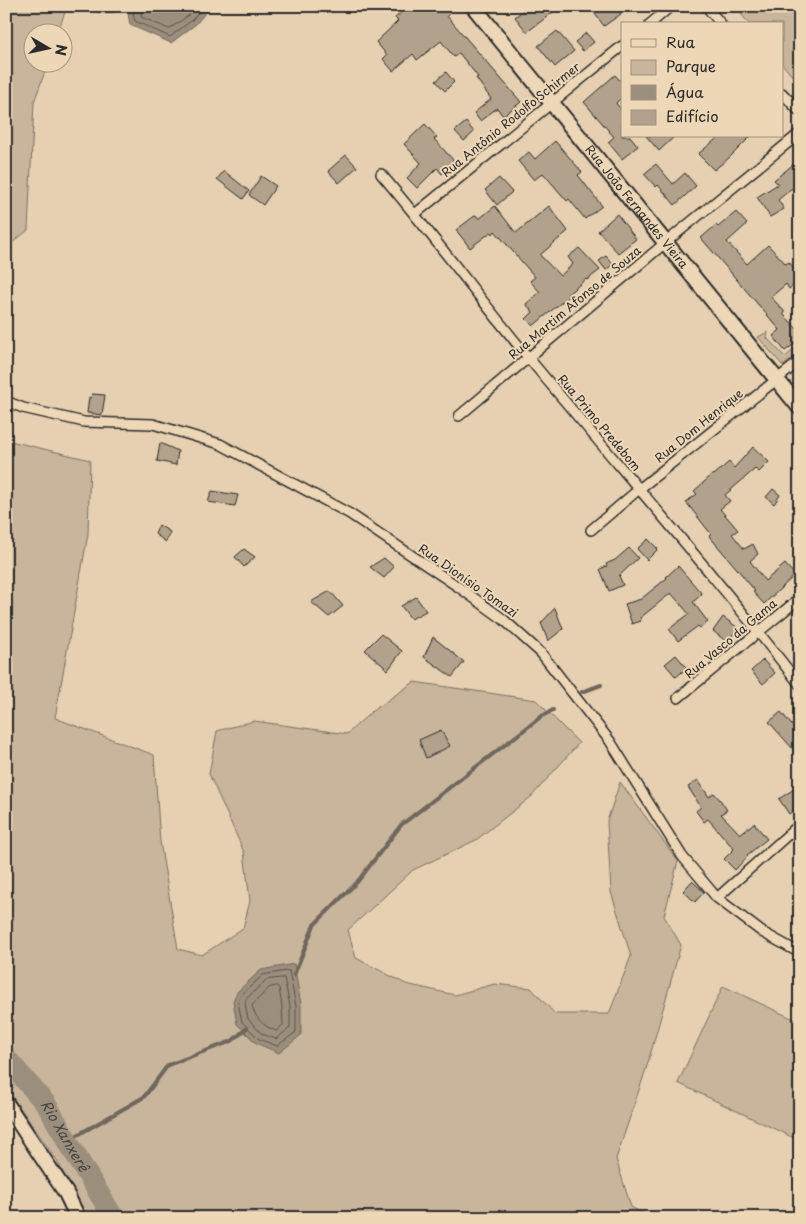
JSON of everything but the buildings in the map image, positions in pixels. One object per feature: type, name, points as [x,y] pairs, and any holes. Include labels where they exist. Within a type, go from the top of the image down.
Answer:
[{"type":"street","name":"Rua João Fernandes Vieira","points":[[473,6],[800,408]]},
{"type":"street","points":[[652,22],[671,6]]},
{"type":"street","points":[[706,6],[719,22]]},
{"type":"street","name":"Rua Antônio Rodolfo Schirmer","points":[[415,214],[621,47]]},
{"type":"street","points":[[784,94],[800,112]]},
{"type":"street","name":"Rua Martim Afonso de Souza","points":[[460,416],[665,243],[800,133]]},
{"type":"street","name":"Rua Primo Predebom","points":[[381,174],[415,214],[529,359],[759,632],[800,685]]},
{"type":"street","name":"Rua Dom Henrique","points":[[591,530],[638,490],[800,361]]},
{"type":"street","name":"Rua Dionísio Tomazi","points":[[6,401],[22,408],[84,422],[153,424],[220,444],[350,514],[460,588],[503,619],[541,653],[610,741],[682,856],[717,898],[762,932],[800,954]]},
{"type":"street","name":"Rua Vasco da Gama","points":[[678,698],[800,598]]},
{"type":"street","points":[[717,898],[800,824]]},
{"type":"street","points":[[6,1102],[66,1193],[78,1218]]},
{"type":"green space","points":[[6,6],[67,6],[61,22],[22,22],[22,72],[45,72],[34,102],[28,230],[6,248]]},
{"type":"green space","points":[[735,6],[800,6],[800,85],[784,66],[784,22],[747,22]]},
{"type":"green space","points":[[768,332],[767,338],[785,357],[800,345],[800,352],[783,366],[758,337]]},
{"type":"green space","points":[[6,440],[90,460],[88,534],[55,718],[154,755],[160,842],[178,949],[202,955],[243,928],[250,901],[244,852],[209,774],[217,731],[254,721],[347,734],[371,712],[414,682],[536,700],[579,743],[531,797],[476,840],[413,870],[348,930],[356,958],[406,984],[455,995],[494,984],[531,988],[555,1014],[609,1014],[631,956],[611,892],[607,821],[620,782],[678,861],[664,916],[681,945],[647,1066],[616,1159],[631,1207],[652,1218],[87,1218],[56,1159],[6,1088]]},
{"type":"green space","points":[[723,986],[800,1022],[800,1141],[678,1083]]},
{"type":"water","points":[[85,6],[119,6],[116,11],[104,13]]},
{"type":"water","points":[[132,6],[211,6],[196,24],[171,43],[130,25],[128,13]]},
{"type":"water","points":[[294,964],[301,1005],[301,1035],[279,1053],[256,1043],[237,1024],[233,1001],[237,992],[261,970]]},
{"type":"waterway","points":[[582,692],[601,685]]},
{"type":"waterway","points":[[294,975],[314,925],[358,881],[401,825],[542,716],[553,710]]},
{"type":"waterway","points":[[67,1141],[144,1097],[168,1065],[232,1041],[247,1028]]},
{"type":"waterway","name":"Rio Xanxerê","points":[[6,1058],[46,1104],[114,1218]]}]
